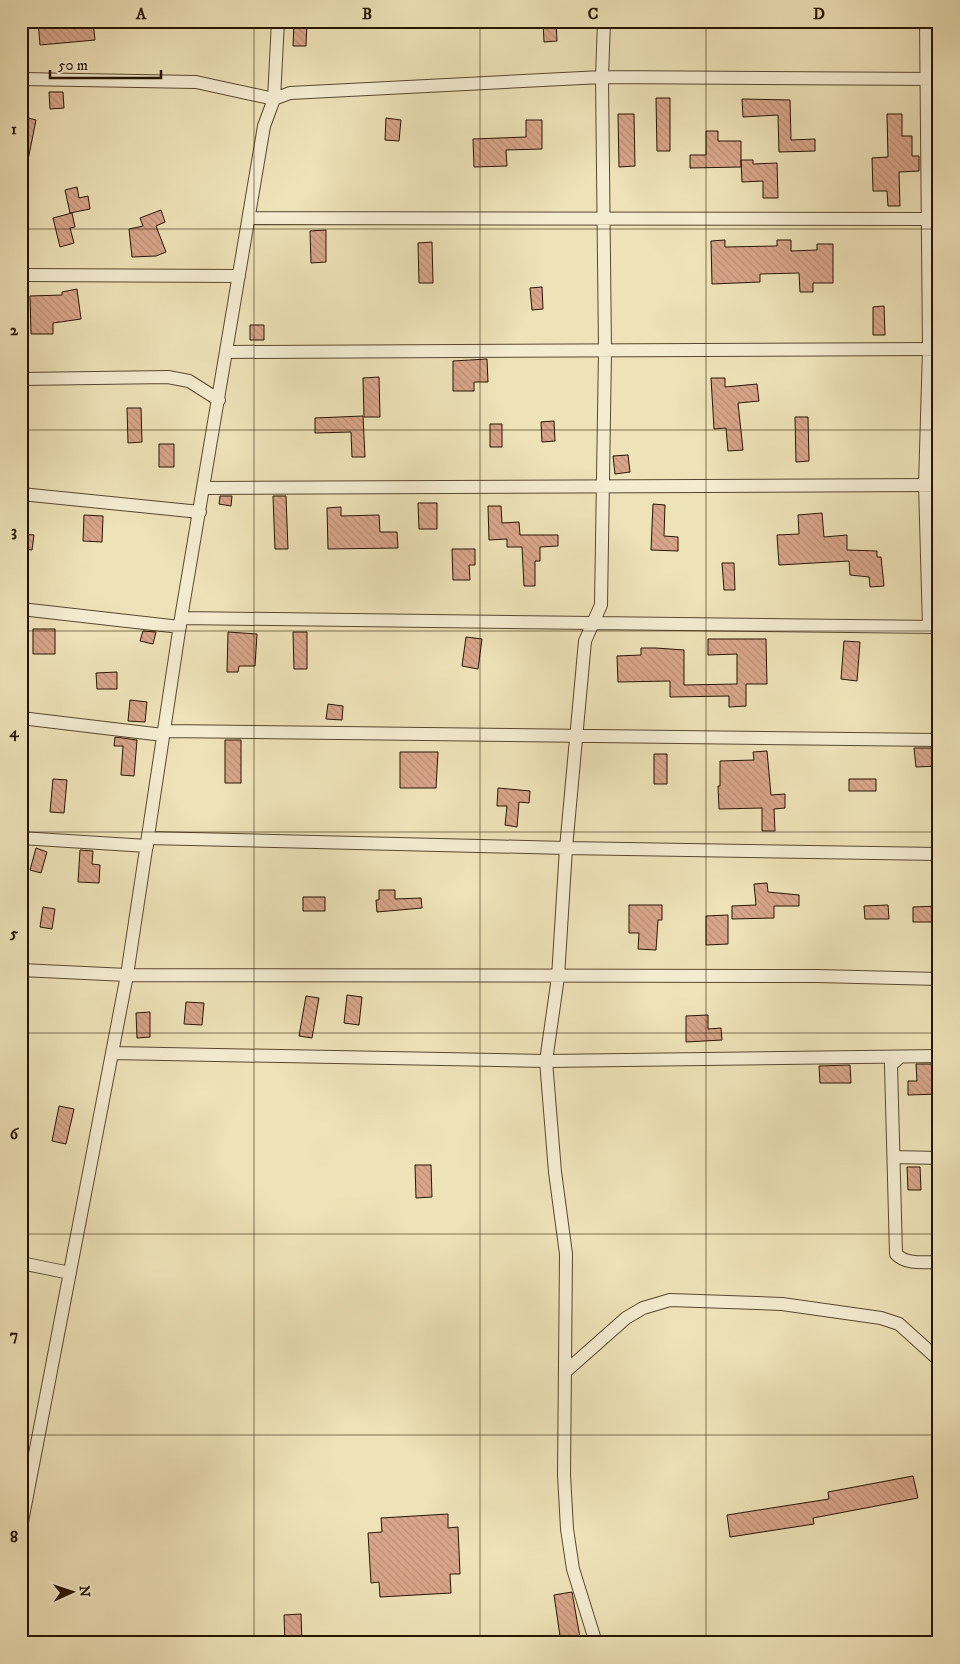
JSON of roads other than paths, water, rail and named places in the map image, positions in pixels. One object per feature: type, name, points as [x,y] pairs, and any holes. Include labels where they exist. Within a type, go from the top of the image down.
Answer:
[{"type":"street","points":[[21,1527],[127,976],[181,622],[226,352],[264,126],[274,100],[278,21]]},
{"type":"street","points":[[596,1643],[573,1569],[567,1529],[564,1475],[566,1254],[555,1172],[546,1060],[558,977],[566,848],[585,641],[601,605],[605,351],[602,217],[604,21]]},
{"type":"street","points":[[21,609],[181,622],[593,623],[934,627],[925,485],[934,349],[932,79],[926,21]]},
{"type":"street","points":[[21,79],[196,82],[274,100],[290,94],[602,77],[932,79]]},
{"type":"street","points":[[249,218],[602,217],[933,219]]},
{"type":"street","points":[[21,275],[239,276]]},
{"type":"street","points":[[226,352],[934,349]]},
{"type":"street","points":[[21,379],[168,377],[189,381],[219,400]]},
{"type":"street","points":[[204,488],[939,485]]},
{"type":"street","points":[[21,494],[200,512]]},
{"type":"street","points":[[21,718],[164,733],[576,735],[939,740]]},
{"type":"street","points":[[21,838],[147,842],[939,854]]},
{"type":"street","points":[[21,970],[127,976],[817,976],[939,979]]},
{"type":"street","points":[[112,1053],[546,1060],[939,1056]]},
{"type":"street","points":[[900,1057],[891,1065],[896,1254],[900,1258],[911,1262],[939,1262]]},
{"type":"street","points":[[894,1157],[939,1158]]},
{"type":"street","points":[[21,1264],[70,1273]]},
{"type":"street","points":[[565,1372],[626,1318],[643,1308],[670,1300],[782,1304],[881,1318],[899,1324],[939,1360]]}]
